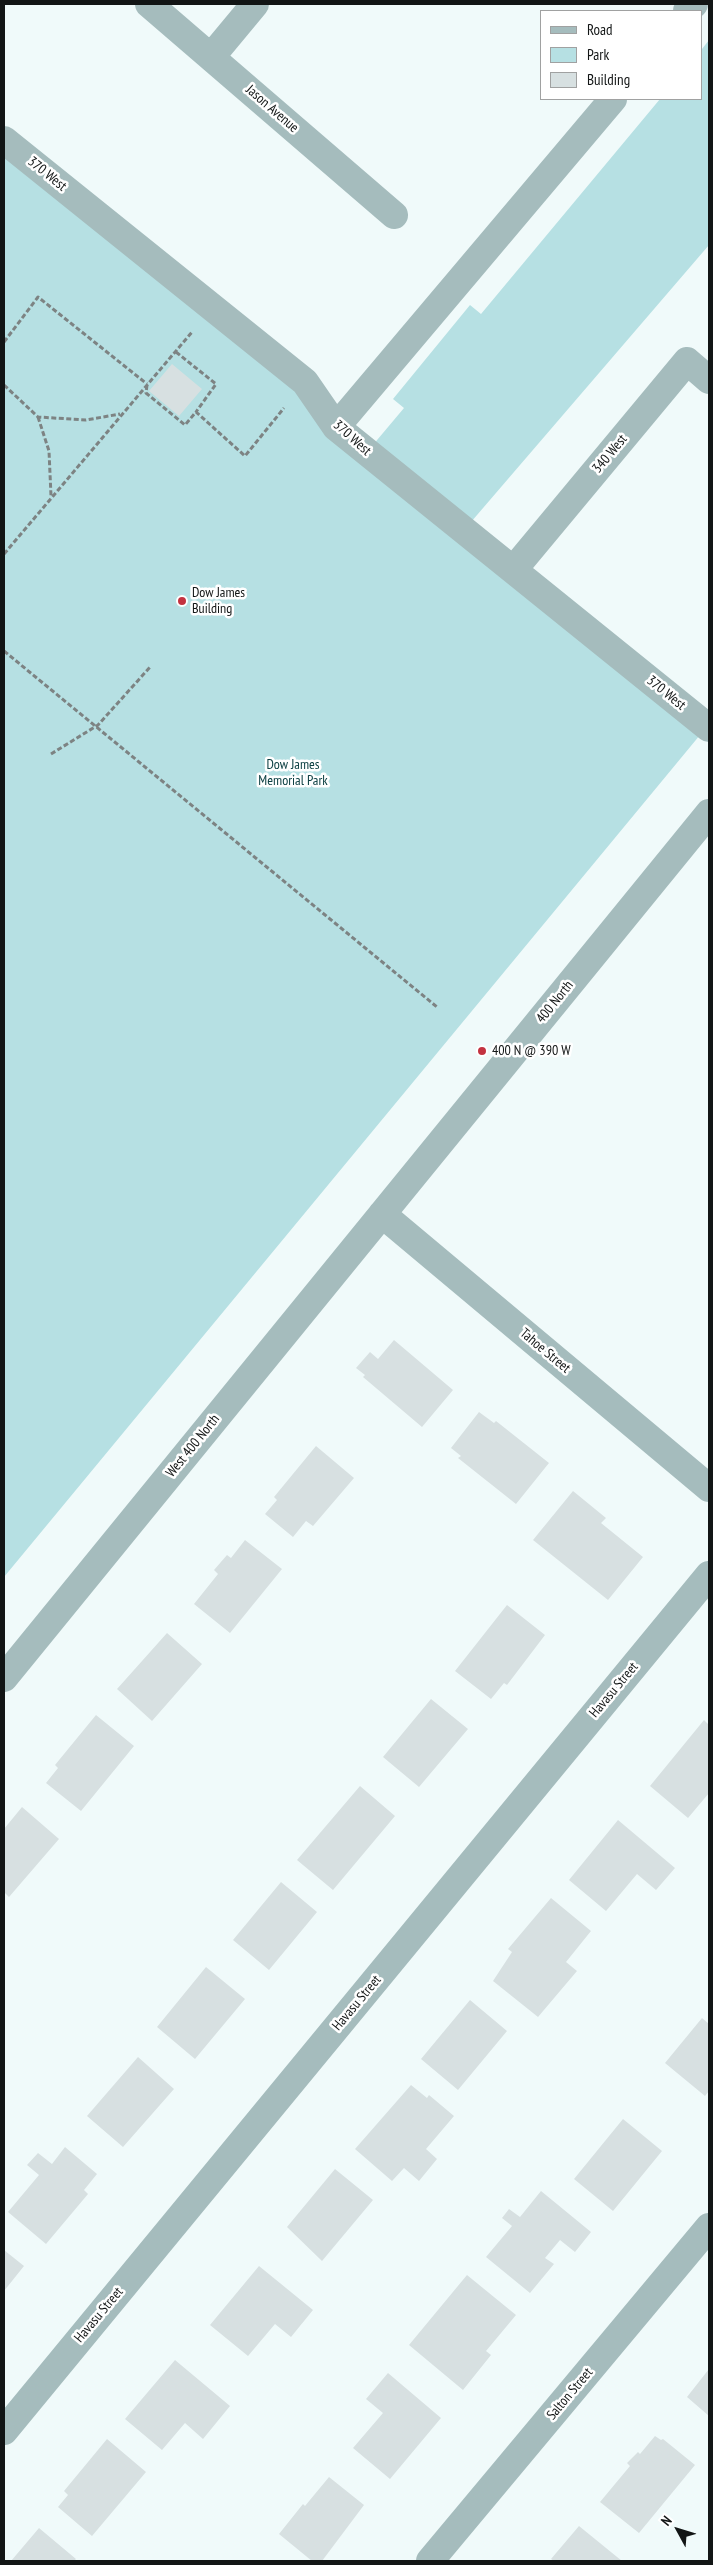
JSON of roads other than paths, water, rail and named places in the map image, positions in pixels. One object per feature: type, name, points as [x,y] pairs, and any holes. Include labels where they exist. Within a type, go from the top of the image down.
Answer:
[{"type":"street","name":"Jason Avenue","points":[[149,4],[394,215]]},
{"type":"street","points":[[211,57],[255,4]]},
{"type":"street","points":[[336,427],[612,100]]},
{"type":"street","name":"370 West","points":[[4,140],[213,306],[305,382],[336,427],[709,728]]},
{"type":"street","name":"340 West","points":[[514,569],[687,361],[709,380]]},
{"type":"street","name":"400 North","points":[[382,1214],[709,813]]},
{"type":"street","name":"Tahoe Street","points":[[382,1214],[709,1488]]},
{"type":"street","name":"West 400 North","points":[[4,1678],[382,1214]]},
{"type":"street","name":"Havasu Street","points":[[4,2431],[709,1575]]},
{"type":"street","name":"Salton Street","points":[[430,2561],[709,2227]]},
{"type":"place","name":"Dow James Building","points":[[182,601]]},
{"type":"place","name":"400 N @ 390 W","points":[[482,1051]]},
{"type":"park label","name":"Dow James Memorial Park","points":[[293,774]]}]
